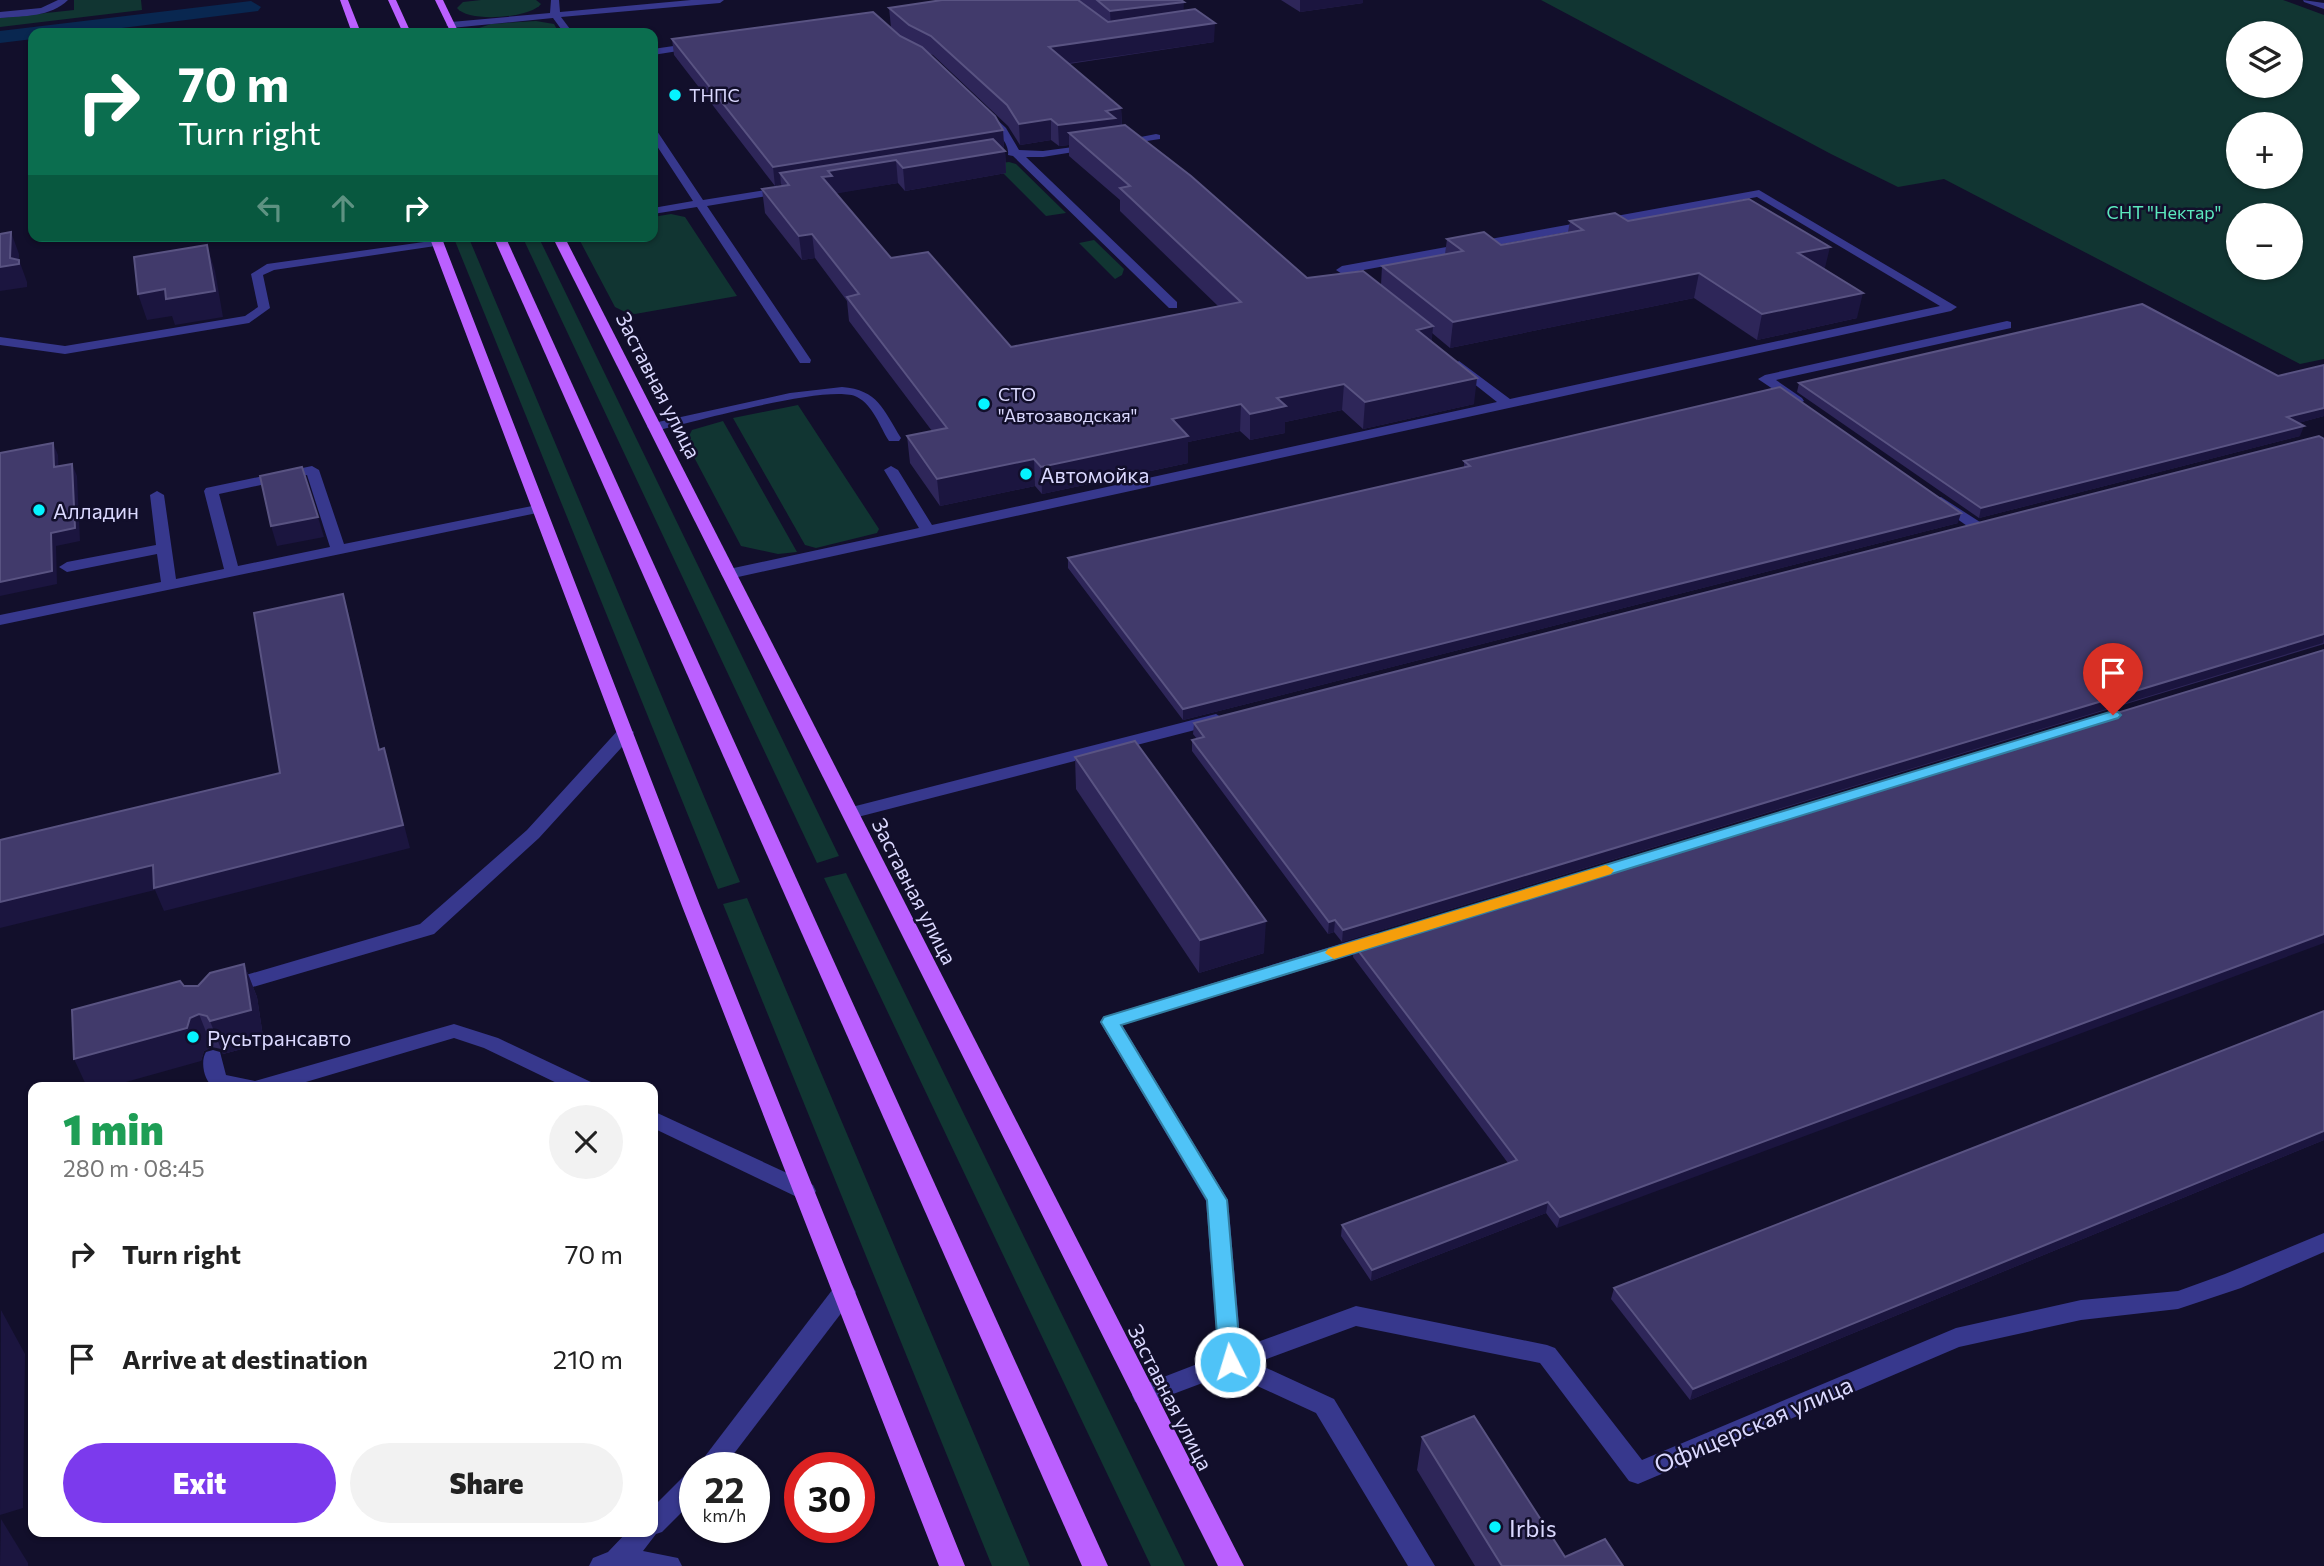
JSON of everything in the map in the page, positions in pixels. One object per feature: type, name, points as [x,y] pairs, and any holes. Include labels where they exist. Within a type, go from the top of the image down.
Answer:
[{"type":"main road","points":[[344,0],[355,28]]},
{"type":"main road","points":[[393,0],[405,28]]},
{"type":"main road","points":[[439,0],[453,28]]},
{"type":"main road","points":[[437,242],[691,906],[951,1566]]},
{"type":"main road","points":[[502,242],[1095,1566]]},
{"type":"main road","name":"Заставная улица","points":[[561,242],[1231,1566]]},
{"type":"street","points":[[0,15],[43,10],[64,0]]},
{"type":"street","points":[[555,0],[555,15],[565,28]]},
{"type":"street","points":[[460,28],[555,15],[720,0]]},
{"type":"street","points":[[2307,0],[2324,6]]},
{"type":"street","points":[[658,51],[706,45]]},
{"type":"street","points":[[974,103],[1002,130],[1015,152],[1173,305]]},
{"type":"street","points":[[1001,154],[1043,153],[1156,137]]},
{"type":"street","points":[[658,140],[805,360]]},
{"type":"street","points":[[658,210],[790,189]]},
{"type":"street","points":[[729,574],[1951,307],[1759,193],[1342,270],[1353,279]]},
{"type":"street","points":[[0,341],[65,350],[249,319],[264,308],[257,274],[271,267],[424,242]]},
{"type":"street","points":[[1809,409],[1765,379],[2007,325]]},
{"type":"street","points":[[1445,354],[1507,404]]},
{"type":"street","points":[[654,427],[812,394],[845,390],[867,397],[894,438]]},
{"type":"street","points":[[232,572],[211,491],[312,470],[338,550]]},
{"type":"street","points":[[891,470],[928,531]]},
{"type":"street","points":[[1931,494],[1982,523],[1948,532]]},
{"type":"street","points":[[157,495],[169,585]]},
{"type":"street","points":[[0,620],[537,509]]},
{"type":"street","points":[[67,567],[164,548]]},
{"type":"street","points":[[850,813],[1236,713]]},
{"type":"street","points":[[217,996],[223,989],[427,929],[533,834],[626,732]]},
{"type":"street","points":[[1230,1362],[1217,1200],[1110,1022],[1390,936]]},
{"type":"street","points":[[279,1082],[454,1031],[491,1043],[573,1082]]},
{"type":"street","points":[[213,1057],[217,1080],[226,1082]]},
{"type":"street","points":[[658,1121],[805,1191]]},
{"type":"street","name":"Офицерская улица","points":[[1230,1362],[1356,1316],[1548,1355],[1638,1473],[1956,1338],[2081,1310],[2178,1300],[2233,1281],[2324,1242]]},
{"type":"street","points":[[720,1452],[844,1292]]},
{"type":"street","points":[[1144,1395],[1230,1362],[1325,1406],[1422,1566]]},
{"type":"street","points":[[658,1519],[679,1498]]},
{"type":"street","points":[[609,1563],[638,1537]]},
{"type":"street","points":[[609,1563],[669,1566]]},
{"type":"green space","points":[[74,0],[141,0],[142,10],[0,27],[0,18],[74,10]]},
{"type":"green space","points":[[536,0],[541,4],[525,13],[499,17],[473,16],[457,8],[463,2]]},
{"type":"green space","name":"СНТ \"Нектар\"","points":[[1541,0],[2283,0],[2324,15],[2324,359],[2300,364],[1944,179],[1898,187]]},
{"type":"green space","points":[[536,21],[554,24],[556,28],[479,28],[491,24]]},
{"type":"green space","points":[[994,164],[1016,164],[1066,213],[1046,216]]},
{"type":"green space","points":[[671,214],[685,217],[737,296],[635,314],[615,307],[581,242],[658,242],[658,216]]},
{"type":"green space","points":[[1094,240],[1124,269],[1122,275],[1115,279],[1079,243]]},
{"type":"green space","points":[[455,242],[471,242],[740,882],[718,889]]},
{"type":"green space","points":[[525,242],[541,242],[839,856],[817,863]]},
{"type":"green space","points":[[798,405],[879,529],[877,533],[816,548],[805,545],[733,418]]},
{"type":"green space","points":[[723,421],[797,552],[778,554],[741,546],[686,442],[692,430]]},
{"type":"green space","points":[[846,873],[1185,1566],[1151,1566],[824,878]]},
{"type":"green space","points":[[747,898],[1030,1566],[992,1566],[723,904]]},
{"type":"building","points":[[942,0],[1078,0],[1108,22],[1195,9],[1215,23],[1049,47],[1121,108],[1106,111],[1115,118],[1058,125],[1051,119],[1019,124],[1007,105],[931,36],[909,25],[889,8]]},
{"type":"building","points":[[1097,0],[1181,0],[1184,2],[1110,11]]},
{"type":"building","points":[[873,12],[900,36],[922,47],[995,116],[1003,130],[773,167],[672,39]]},
{"type":"building","points":[[1125,125],[1191,176],[1307,278],[1363,271],[1433,326],[1417,330],[1477,378],[1365,402],[1344,384],[1277,398],[1286,406],[1250,414],[1241,404],[1172,419],[1188,436],[1041,467],[1034,459],[937,479],[907,436],[947,428],[847,297],[859,294],[812,234],[799,236],[762,189],[789,185],[780,173],[993,139],[1005,151],[903,168],[896,160],[828,171],[832,176],[822,177],[891,258],[928,252],[1011,347],[1241,302],[1120,188],[1130,186],[1069,133]]},
{"type":"building","points":[[1749,199],[1830,247],[1798,253],[1863,293],[1762,314],[1699,273],[1453,322],[1382,266],[1463,251],[1447,239],[1484,232],[1501,245],[1583,230],[1570,221],[1615,213],[1628,221]]},
{"type":"building","points":[[11,232],[10,258],[19,260],[19,264],[0,267],[0,234]]},
{"type":"building","points":[[207,245],[215,291],[166,299],[165,289],[138,294],[134,257]]},
{"type":"building","points":[[2142,304],[2278,376],[2324,365],[2324,408],[2287,417],[2304,426],[1981,508],[1799,383]]},
{"type":"building","points":[[1780,387],[1961,513],[1183,709],[1068,558],[1470,466],[1464,461]]},
{"type":"building","points":[[2319,436],[2324,439],[2324,634],[1343,930],[1335,920],[1329,922],[1192,740],[1204,737],[1194,723]]},
{"type":"building","name":"Алладин","points":[[53,443],[54,467],[72,464],[75,528],[51,533],[52,571],[0,582],[0,453]]},
{"type":"building","points":[[302,467],[318,517],[271,526],[260,476]]},
{"type":"building","points":[[343,594],[379,750],[384,748],[403,825],[154,888],[153,865],[0,902],[0,840],[280,773],[254,613]]},
{"type":"building","points":[[2324,650],[2324,934],[1560,1217],[1548,1202],[1372,1270],[1342,1225],[1517,1160],[1354,945]]},
{"type":"building","points":[[1135,741],[1266,921],[1200,940],[1075,757]]},
{"type":"building","points":[[244,964],[251,1010],[210,1021],[207,1016],[199,1014],[190,1018],[187,1028],[74,1059],[72,1010],[180,981],[184,986],[198,986],[210,973]]},
{"type":"building","points":[[2324,1011],[2324,1131],[1693,1389],[1614,1288]]},
{"type":"building","points":[[1474,1416],[1565,1557],[1605,1539],[1623,1566],[1502,1566],[1422,1437]]},
{"type":"waterway","points":[[75,28],[251,7]]},
{"type":"waterway","points":[[0,37],[28,34]]},
{"type":"slow traffic","points":[[1334,953],[1606,870]]},
{"type":"place","name":"ТНПС","points":[[675,95]]},
{"type":"place","name":"СТО \"Автозаводская\"","points":[[984,404]]},
{"type":"place","name":"Автомойка","points":[[1026,474]]},
{"type":"place","name":"Алладин","points":[[39,510]]},
{"type":"place","name":"Русьтрансавто","points":[[193,1037]]},
{"type":"place","name":"Irbis","points":[[1495,1527]]},
{"type":"route","points":[[1230,1362],[1217,1200],[1110,1022],[2113,715]]}]
